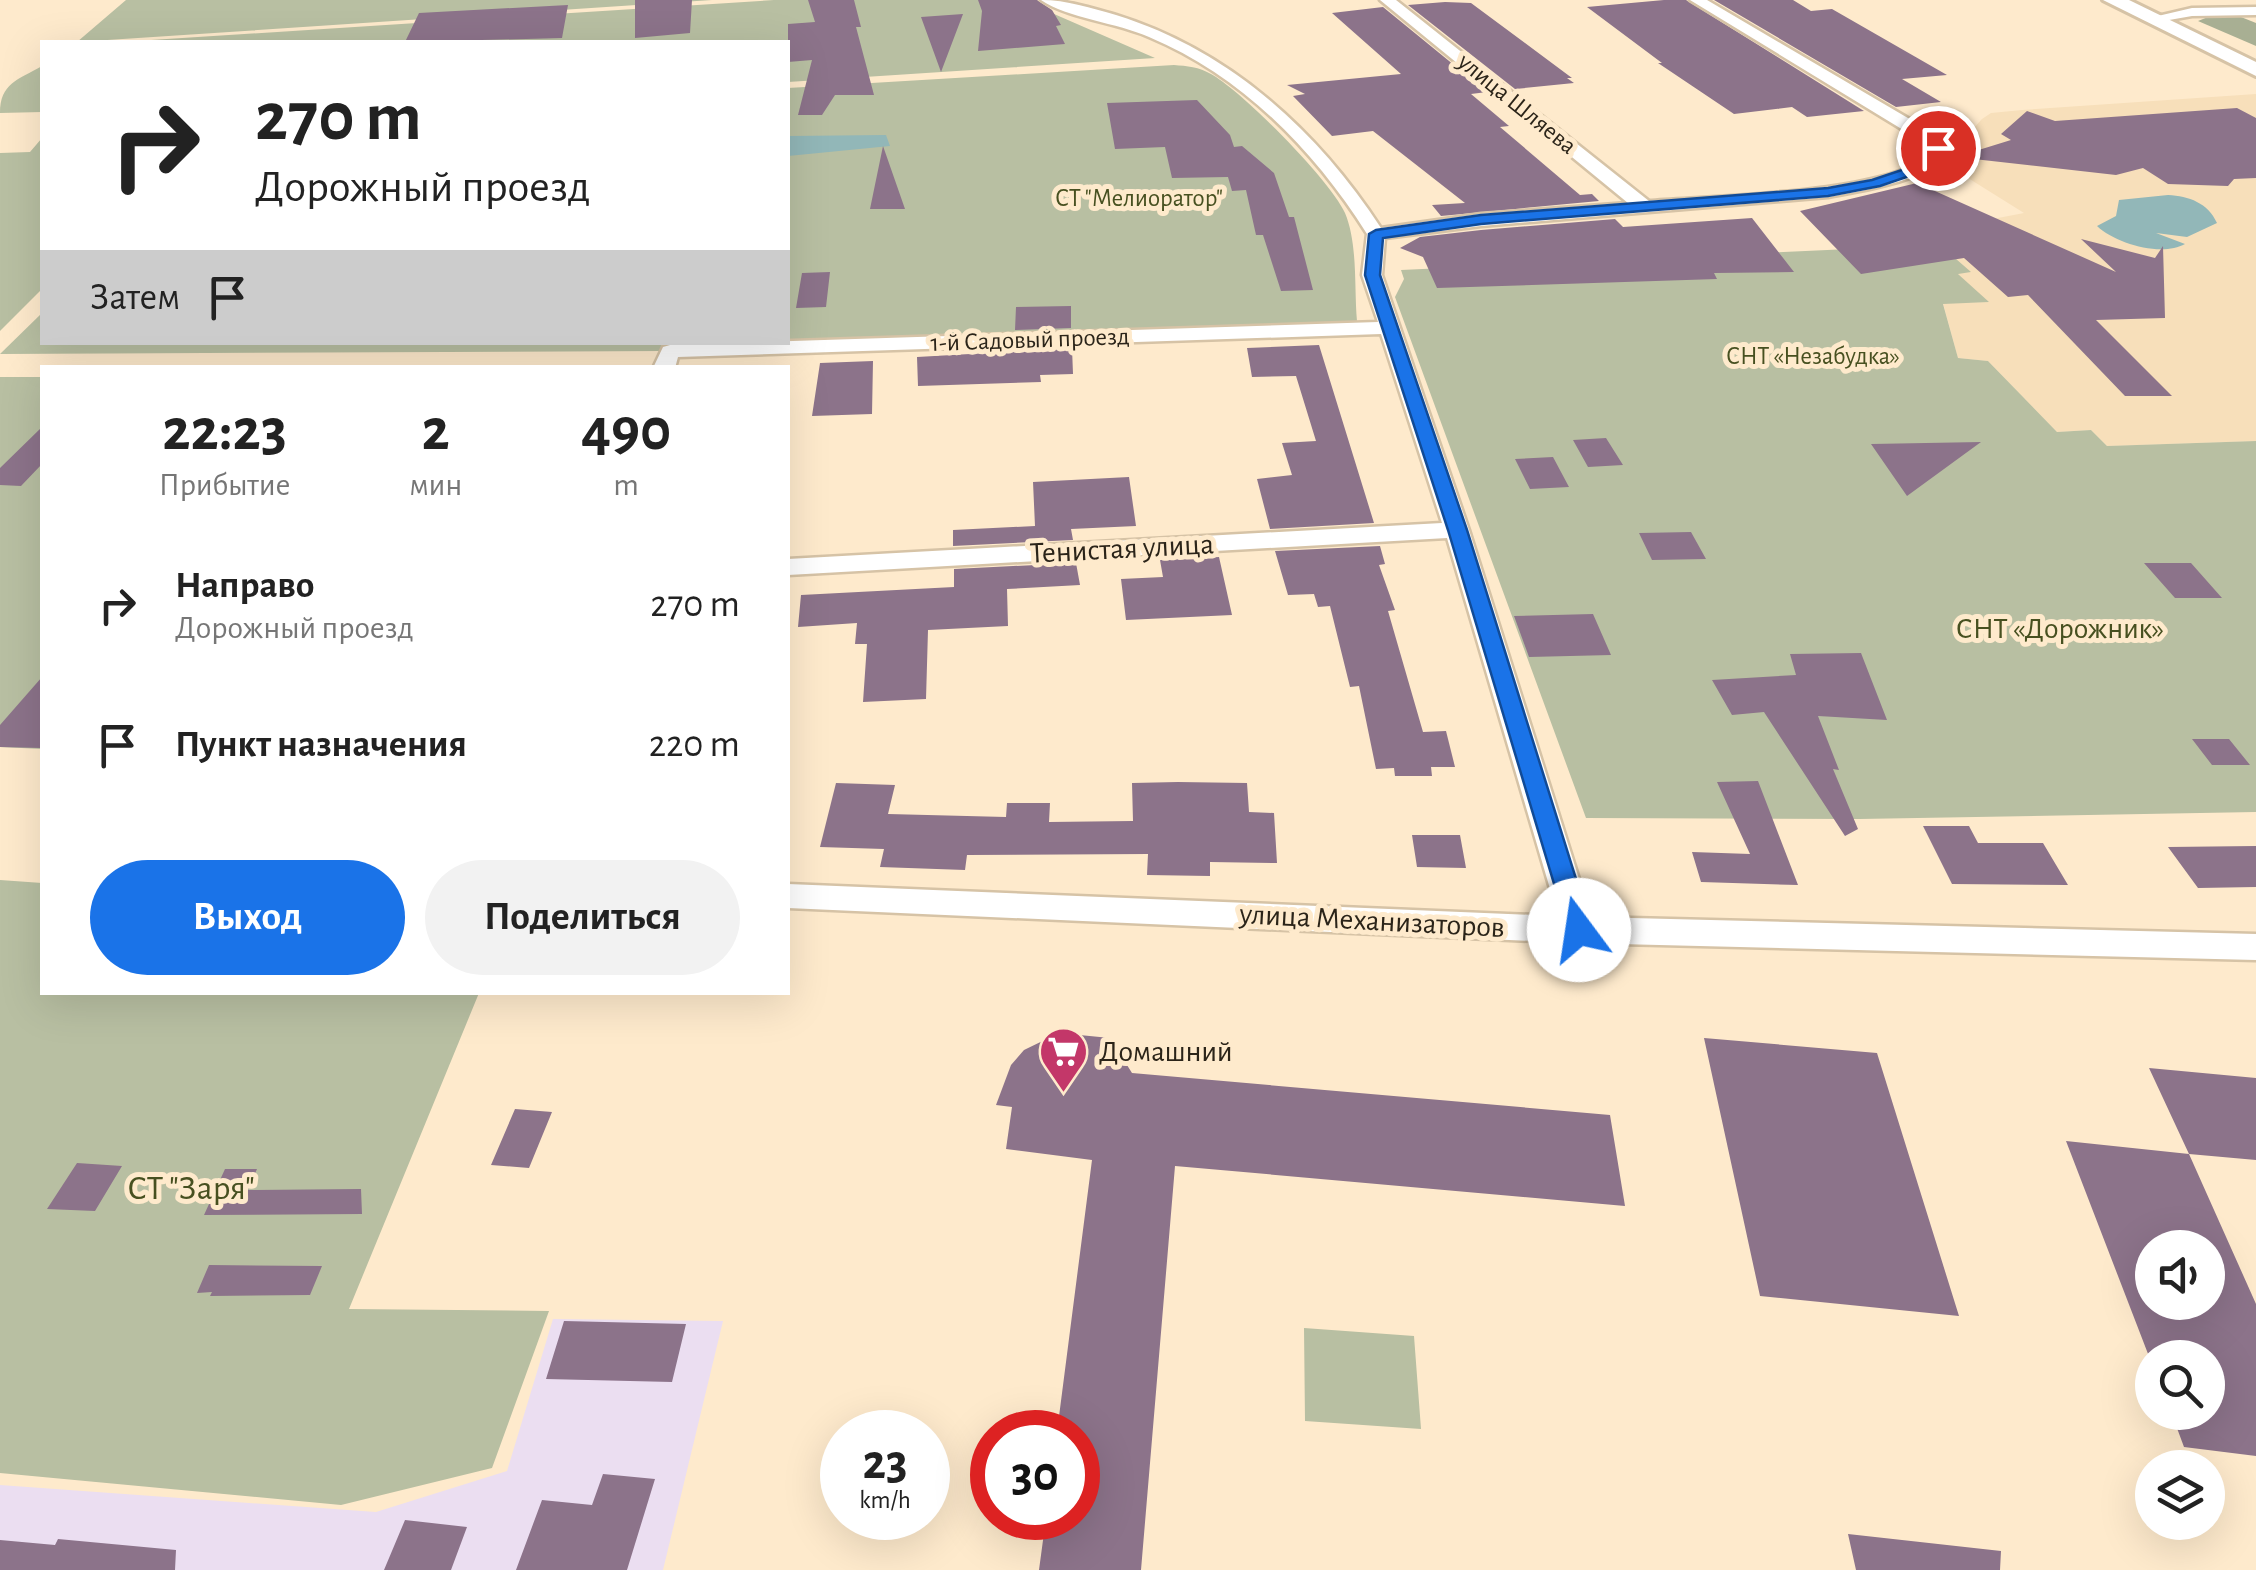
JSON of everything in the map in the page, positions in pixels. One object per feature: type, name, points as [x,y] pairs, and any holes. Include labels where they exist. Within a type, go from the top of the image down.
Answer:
[{"type":"main road","points":[[2113,0],[2256,70]]},
{"type":"street","points":[[1048,0],[1155,34],[1219,67],[1256,94],[1348,186],[1376,234],[1372,275],[1457,530],[1579,930]]},
{"type":"street","name":"улица Шляева","points":[[1387,0],[1646,208]]},
{"type":"street","points":[[1376,234],[1481,220],[1828,192],[1875,183],[1928,165],[1938,148],[1924,135],[1697,0]]},
{"type":"street","points":[[2152,19],[2192,12],[2255,11]]},
{"type":"street","name":"1-й Садовый проезд","points":[[667,359],[1390,328]]},
{"type":"street","name":"Тенистая улица","points":[[790,567],[1457,530]]},
{"type":"street","name":"улица Механизаторов","points":[[790,896],[1579,930],[2256,947]]},
{"type":"shaded area","points":[[2256,94],[2256,441],[2107,446],[2091,430],[2057,432],[1988,361],[1958,358],[1943,303],[1987,302],[1957,273],[1970,272],[1925,232],[2024,213],[1952,168],[1964,161],[1972,130],[1982,119],[1991,113],[2022,110]]},
{"type":"shaded area","points":[[553,1319],[723,1321],[663,1570],[0,1570],[0,1485],[376,1512],[507,1471]]},
{"type":"green space","points":[[126,0],[712,0],[107,40],[79,40]]},
{"type":"green space","points":[[774,0],[1022,0],[1155,58],[790,82],[790,40],[151,40]]},
{"type":"green space","points":[[2213,15],[2241,17],[2256,23],[2256,46],[2198,21]]},
{"type":"green space","name":"СТ \"Мелиоратор\"","points":[[1174,65],[1202,70],[1243,98],[1284,138],[1323,180],[1345,213],[1352,238],[1357,321],[790,340],[790,88]]},
{"type":"green space","points":[[40,67],[40,112],[0,113],[3,95],[18,79]]},
{"type":"green space","points":[[40,140],[40,291],[0,331],[0,153],[30,152]]},
{"type":"green space","name":"СНТ «Дорожник»","points":[[1925,232],[1971,272],[1958,274],[1989,302],[1943,304],[1958,358],[1988,361],[2057,432],[2091,430],[2107,446],[2256,441],[2256,812],[1859,819],[1586,818],[1395,297],[1404,279],[1401,270],[1871,248]]},
{"type":"green space","points":[[40,315],[40,345],[662,345],[661,351],[0,354]]},
{"type":"green space","points":[[0,377],[40,377],[40,749],[0,747]]},
{"type":"green space","name":"СТ \"Заря\"","points":[[0,880],[40,883],[40,995],[478,995],[349,1309],[549,1311],[492,1468],[341,1505],[0,1473]]},
{"type":"green space","points":[[1304,1328],[1414,1336],[1421,1429],[1305,1421]]},
{"type":"water","points":[[886,135],[890,146],[790,156],[790,136]]},
{"type":"water","points":[[2168,195],[2197,202],[2217,223],[2187,237],[2156,233],[2185,244],[2164,249],[2127,243],[2097,226],[2116,216],[2119,200]]},
{"type":"building","points":[[635,0],[692,0],[690,33],[635,38]]},
{"type":"building","points":[[808,0],[854,0],[861,27],[856,27],[874,95],[835,95],[822,115],[798,115],[812,60],[790,62],[788,24],[815,22]]},
{"type":"building","points":[[978,0],[1037,0],[1052,10],[1061,25],[1056,26],[1065,44],[978,51],[982,11]]},
{"type":"building","points":[[1686,0],[1864,111],[1807,117],[1792,107],[1734,114],[1658,63],[1662,63],[1587,7]]},
{"type":"building","points":[[1714,0],[1793,0],[1811,11],[1832,9],[1947,75],[1902,79],[1941,102],[1896,107]]},
{"type":"building","points":[[1471,3],[1574,83],[1515,89],[1408,5]]},
{"type":"building","points":[[568,5],[562,38],[406,40],[419,13]]},
{"type":"building","points":[[1383,7],[1487,92],[1471,94],[1509,126],[1500,127],[1580,195],[1592,194],[1599,201],[1441,216],[1432,205],[1465,203],[1373,131],[1332,136],[1293,96],[1305,94],[1287,85],[1401,74],[1332,13]]},
{"type":"building","points":[[963,14],[941,72],[921,17]]},
{"type":"building","points":[[1197,100],[1230,135],[1234,147],[1242,146],[1274,173],[1289,217],[1294,217],[1313,290],[1281,291],[1263,235],[1256,235],[1246,190],[1232,191],[1228,177],[1172,178],[1165,147],[1115,149],[1107,103]]},
{"type":"building","points":[[2237,108],[2256,118],[2256,178],[2234,179],[2228,186],[2168,184],[2143,168],[2116,175],[1956,157],[2011,140],[2001,134],[2027,111],[2055,121]]},
{"type":"building","points":[[883,146],[905,209],[870,209]]},
{"type":"building","points":[[1917,183],[2116,272],[2081,239],[2155,258],[2163,246],[2165,318],[2096,320],[2172,396],[2125,396],[2028,295],[2008,297],[1964,258],[1861,274],[1800,211]]},
{"type":"building","points":[[1752,218],[1794,272],[1714,273],[1717,279],[1437,288],[1423,257],[1400,248],[1420,237],[1481,230],[1615,219],[1623,227]]},
{"type":"building","points":[[830,272],[826,307],[796,308],[802,273]]},
{"type":"building","points":[[1071,306],[1071,328],[1015,330],[1016,307]]},
{"type":"building","points":[[1319,345],[1374,523],[1270,529],[1257,479],[1292,475],[1282,443],[1316,441],[1296,376],[1252,377],[1247,348]]},
{"type":"building","points":[[1072,348],[1073,374],[1040,375],[1041,382],[918,386],[917,357]]},
{"type":"building","points":[[873,361],[872,414],[812,416],[820,363]]},
{"type":"building","points":[[40,429],[40,466],[21,486],[0,485],[0,468]]},
{"type":"building","points":[[1606,438],[1623,465],[1588,467],[1573,440]]},
{"type":"building","points":[[1981,442],[1907,496],[1871,444]]},
{"type":"building","points":[[1553,457],[1569,487],[1530,489],[1515,459]]},
{"type":"building","points":[[1129,477],[1136,526],[1071,529],[1073,540],[953,546],[953,530],[1035,526],[1033,482]]},
{"type":"building","points":[[1691,532],[1706,559],[1652,560],[1639,533]]},
{"type":"building","points":[[1380,546],[1385,564],[1379,565],[1395,610],[1388,611],[1423,732],[1446,731],[1455,767],[1431,767],[1432,776],[1395,776],[1394,768],[1376,769],[1359,686],[1350,687],[1330,606],[1318,607],[1314,594],[1288,595],[1275,551]]},
{"type":"building","points":[[1219,557],[1232,615],[1126,620],[1121,579],[1163,577],[1160,560]]},
{"type":"building","points":[[1076,563],[1080,585],[1007,589],[1008,626],[928,630],[926,699],[863,702],[867,644],[855,644],[857,623],[798,627],[801,595],[954,587],[954,569]]},
{"type":"building","points":[[2144,563],[2191,563],[2222,598],[2175,598]]},
{"type":"building","points":[[1593,614],[1611,655],[1529,657],[1514,616]]},
{"type":"building","points":[[1861,653],[1887,720],[1818,716],[1839,770],[1833,769],[1858,829],[1845,836],[1764,712],[1732,715],[1712,680],[1796,675],[1790,654]]},
{"type":"building","points":[[40,679],[40,748],[0,747],[0,725]]},
{"type":"building","points":[[2192,739],[2229,739],[2250,765],[2212,765]]},
{"type":"building","points":[[1758,781],[1798,885],[1701,882],[1692,852],[1750,854],[1717,782]]},
{"type":"building","points":[[836,783],[895,785],[888,814],[1006,817],[1007,803],[1050,803],[1049,822],[1133,821],[1132,783],[1247,783],[1249,812],[1274,813],[1277,863],[1210,862],[1210,876],[1147,875],[1148,854],[967,855],[965,870],[880,867],[884,849],[820,847]]},
{"type":"building","points":[[1923,826],[1969,826],[1978,843],[2043,843],[2068,885],[1952,884]]},
{"type":"building","points":[[1412,835],[1460,835],[1466,868],[1417,867]]},
{"type":"building","points":[[2256,846],[2256,887],[2198,888],[2168,847]]},
{"type":"building","points":[[1059,1033],[1110,1038],[1132,1073],[1610,1115],[1625,1206],[1175,1166],[1141,1570],[1039,1570],[1043,1540],[1100,1540],[1100,1410],[1060,1410],[1092,1160],[1006,1149],[1012,1107],[996,1105],[1011,1065],[1024,1050]]},
{"type":"building","points":[[1704,1038],[1877,1053],[1959,1316],[1760,1296]]},
{"type":"building","points":[[2149,1068],[2256,1078],[2256,1160],[2189,1154]]},
{"type":"building","points":[[515,1109],[552,1112],[529,1168],[491,1165]]},
{"type":"building","points":[[2066,1141],[2189,1154],[2223,1230],[2135,1230],[2135,1320],[2225,1320],[2225,1235],[2256,1304],[2256,1456],[2184,1447],[2178,1430],[2225,1430],[2225,1340],[2143,1340]]},
{"type":"building","points":[[77,1163],[122,1166],[95,1211],[47,1209]]},
{"type":"building","points":[[225,1169],[257,1169],[248,1190],[361,1189],[362,1214],[204,1215]]},
{"type":"building","points":[[209,1265],[322,1266],[310,1295],[210,1296],[212,1292],[197,1293]]},
{"type":"building","points":[[564,1321],[686,1324],[672,1382],[546,1379]]},
{"type":"building","points":[[603,1474],[655,1479],[627,1570],[516,1570],[542,1500],[592,1505]]},
{"type":"building","points":[[405,1520],[467,1527],[451,1570],[384,1570]]},
{"type":"building","points":[[1848,1534],[2001,1551],[2000,1570],[1856,1570]]},
{"type":"building","points":[[58,1539],[176,1550],[175,1570],[0,1570],[0,1540],[55,1545]]},
{"type":"place","name":"Домашний","points":[[1064,1094]]},
{"type":"route","points":[[1579,930],[1457,530],[1372,275],[1376,234],[1481,220],[1828,192],[1908,174],[1928,165],[1938,148]]},
{"type":"park label","name":"СНТ «Незабудка»","points":[[1813,356]]}]
